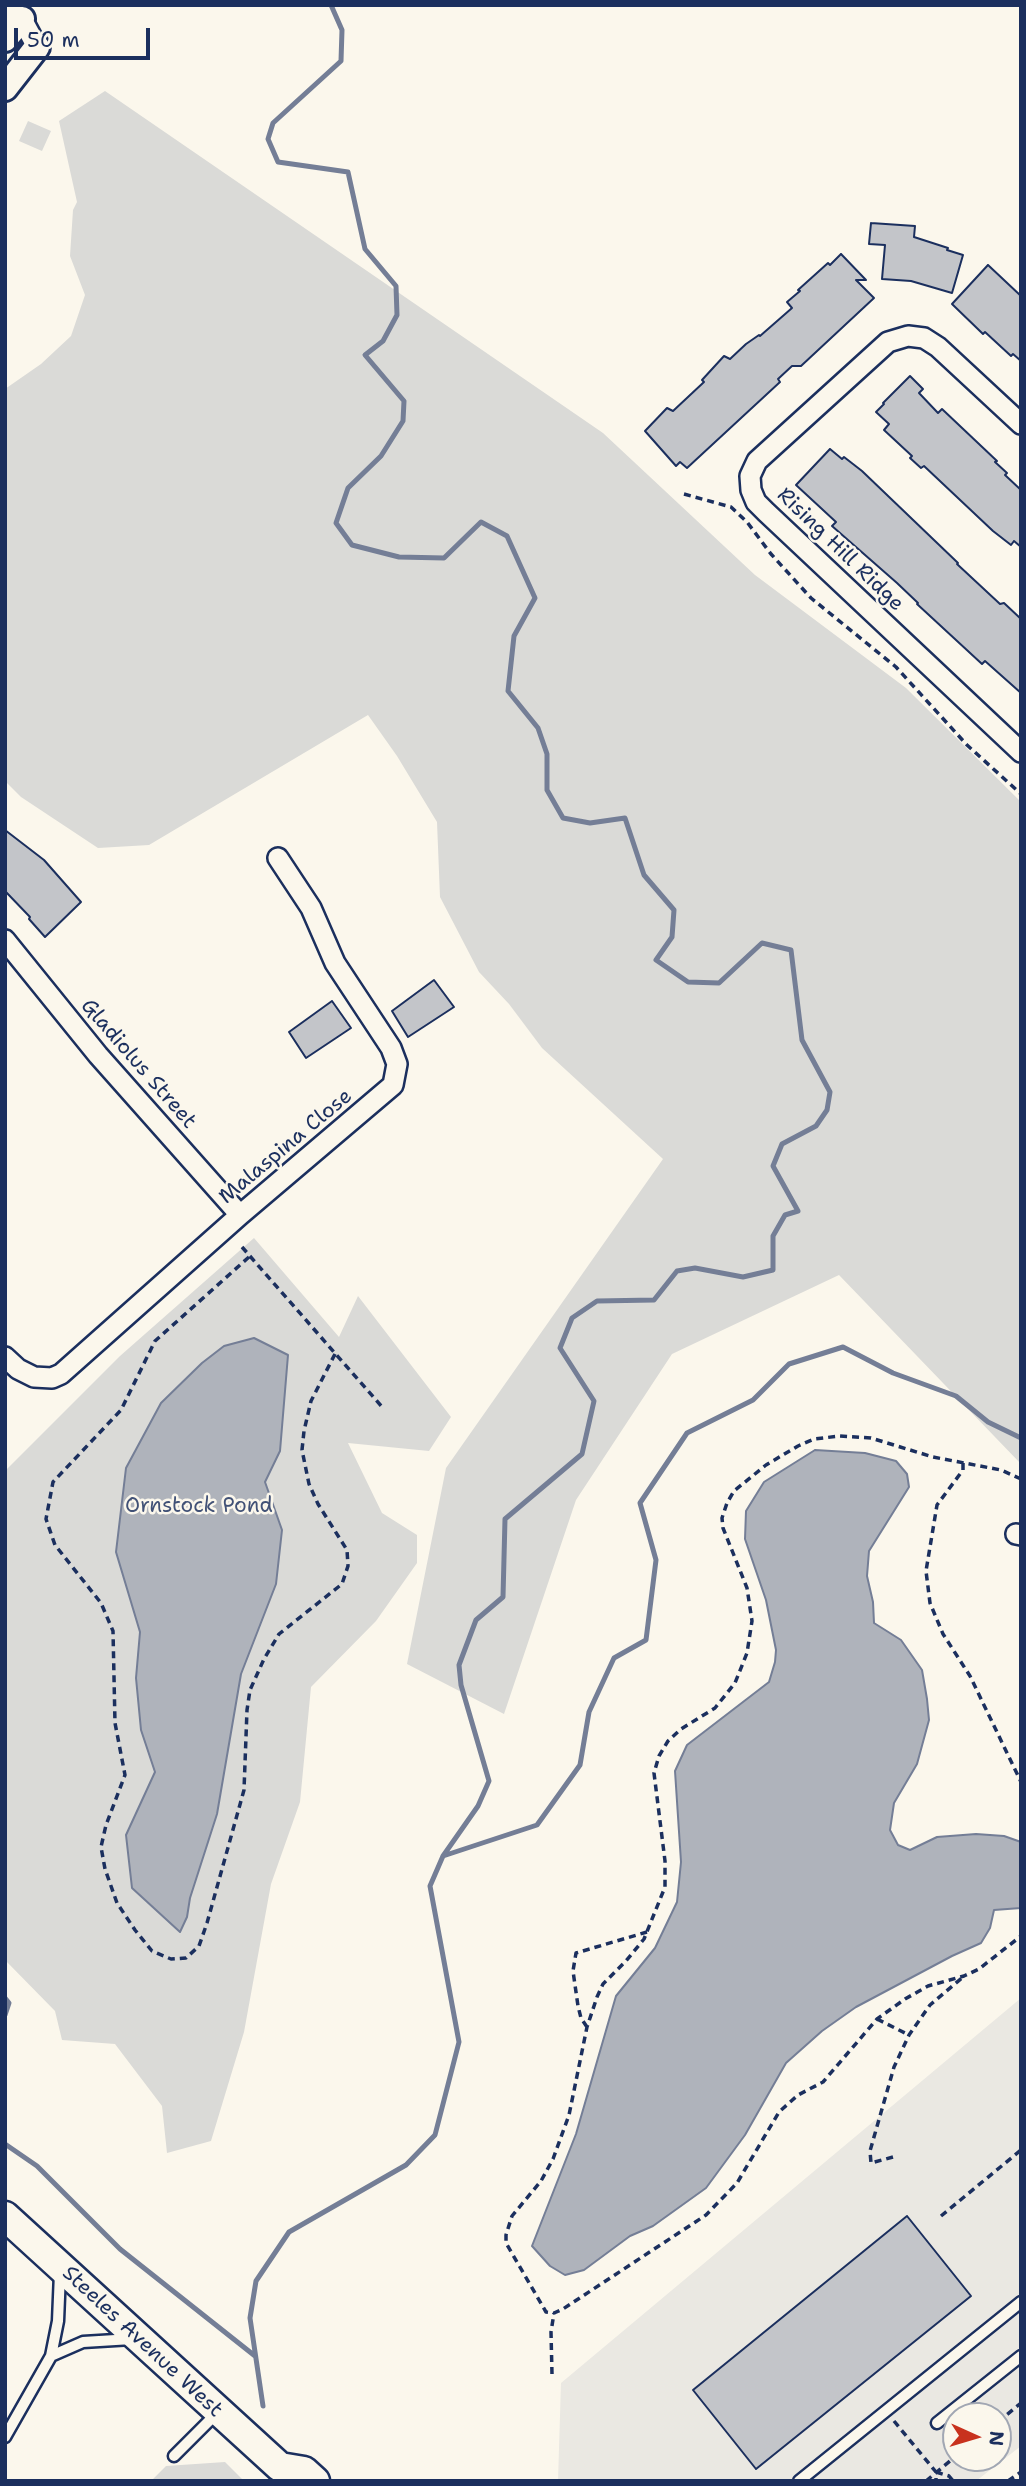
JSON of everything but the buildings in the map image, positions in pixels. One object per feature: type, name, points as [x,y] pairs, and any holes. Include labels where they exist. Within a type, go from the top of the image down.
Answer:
[{"type":"main road","name":"Steeles Avenue West","points":[[5,2216],[225,2418],[281,2474],[304,2471],[315,2481]]},
{"type":"street","points":[[5,39],[14,12]]},
{"type":"street","points":[[5,88],[37,47],[14,12]]},
{"type":"street","name":"Rising Hill Ridge","points":[[1021,424],[938,346],[924,338],[908,336],[888,342],[757,461],[750,476],[751,490],[756,502],[1021,752]]},
{"type":"street","name":"Malaspina Close","points":[[5,1357],[18,1369],[34,1377],[52,1378],[61,1374],[240,1215],[393,1085],[397,1065],[391,1048],[335,963],[311,908],[278,858]]},
{"type":"street","name":"Gladiolus Street","points":[[5,940],[98,1055],[240,1215]]},
{"type":"lane","points":[[5,2437],[51,2356],[58,2321],[60,2266]]},
{"type":"lane","points":[[799,2481],[1019,2308]]},
{"type":"lane","points":[[51,2356],[83,2342],[139,2339]]},
{"type":"lane","points":[[937,2423],[1021,2356]]},
{"type":"lane","points":[[174,2456],[225,2418]]},
{"type":"path","points":[[684,494],[731,507],[747,522],[771,554],[811,598],[896,667],[967,745],[1021,794]]},
{"type":"path","points":[[242,1247],[383,1408]]},
{"type":"path","points":[[249,1256],[155,1341],[121,1410],[53,1482],[46,1520],[55,1545],[100,1602],[114,1631],[115,1723],[125,1775],[106,1825],[101,1847],[105,1869],[117,1903],[135,1930],[152,1951],[171,1959],[186,1958],[199,1947],[207,1923],[244,1790],[250,1690],[279,1634],[342,1584],[348,1566],[347,1550],[318,1504],[309,1484],[302,1450],[311,1401],[336,1352]]},
{"type":"path","points":[[1021,1479],[1001,1470],[963,1463],[871,1437],[840,1436],[814,1439],[766,1465],[734,1491],[724,1510],[723,1528],[747,1588],[751,1620],[747,1653],[735,1683],[715,1708],[681,1729],[668,1741],[659,1756],[654,1773],[665,1861],[665,1887],[647,1933],[626,1961],[603,1984],[587,2027],[569,2115],[553,2159],[541,2181],[512,2216],[506,2235],[506,2243],[539,2303],[546,2312],[554,2314],[706,2215],[737,2183],[779,2112],[798,2095],[824,2082],[877,2019],[905,1998],[928,1986],[979,1969],[1021,1936]]},
{"type":"path","points":[[963,1463],[963,1470],[937,1505],[926,1572],[930,1603],[943,1634],[970,1676],[1021,1782]]},
{"type":"path","points":[[587,2027],[578,2006],[573,1971],[576,1953],[647,1933]]},
{"type":"path","points":[[893,2157],[871,2163],[870,2151],[894,2067],[909,2035],[930,2005],[964,1976]]},
{"type":"path","points":[[877,2019],[909,2035]]},
{"type":"path","points":[[941,2216],[1021,2150]]},
{"type":"path","points":[[552,2374],[551,2332],[554,2314]]},
{"type":"path","points":[[886,2411],[936,2472],[949,2476],[953,2481]]},
{"type":"path","points":[[926,2481],[942,2467]]},
{"type":"path","points":[[936,2472],[936,2481]]},
{"type":"path","points":[[1008,2481],[1021,2472]]},
{"type":"shaded area","points":[[254,1338],[288,1355],[280,1451],[265,1482],[282,1530],[276,1584],[241,1674],[217,1814],[190,1898],[187,1917],[180,1932],[132,1888],[126,1835],[155,1772],[141,1730],[136,1678],[140,1632],[116,1552],[126,1468],[161,1403],[202,1363],[224,1346]]},
{"type":"shaded area","points":[[815,1450],[865,1453],[896,1461],[907,1474],[909,1487],[869,1551],[867,1576],[873,1602],[874,1623],[901,1640],[922,1670],[929,1720],[917,1764],[894,1803],[890,1830],[898,1845],[910,1850],[937,1837],[976,1834],[1004,1836],[1021,1842],[1021,1908],[994,1910],[990,1928],[981,1943],[856,2007],[822,2031],[786,2063],[745,2135],[706,2188],[653,2226],[630,2236],[584,2270],[565,2275],[550,2266],[532,2246],[576,2134],[616,1996],[655,1948],[677,1902],[681,1862],[675,1771],[687,1745],[769,1682],[775,1662],[776,1650],[766,1600],[745,1539],[746,1511],[764,1482]]},
{"type":"shaded area","points":[[1021,1998],[1021,2446],[1012,2453],[1012,2402],[942,2402],[942,2472],[988,2472],[976,2481],[558,2481],[561,2383]]},
{"type":"green space","points":[[105,91],[603,433],[755,575],[906,688],[1021,802],[1021,1464],[839,1275],[672,1354],[576,1500],[504,1714],[407,1664],[446,1468],[663,1159],[542,1048],[509,1004],[479,972],[440,897],[437,822],[397,756],[368,715],[149,845],[98,848],[21,797],[5,781],[5,389],[41,364],[71,336],[85,295],[70,256],[73,210],[77,202],[59,121]]},
{"type":"green space","points":[[28,121],[51,131],[42,151],[19,141]]},
{"type":"green space","name":"Ornstock Pond","points":[[254,1238],[339,1337],[358,1296],[451,1417],[429,1451],[348,1443],[382,1513],[417,1535],[417,1563],[376,1621],[311,1687],[300,1802],[271,1884],[244,2032],[211,2141],[167,2153],[162,2106],[115,2044],[62,2040],[55,2011],[5,1960],[5,1471],[120,1356]]},
{"type":"green space","points":[[225,2462],[244,2481],[151,2481],[166,2466]]},
{"type":"waterway","points":[[263,2406],[250,2318],[256,2281],[289,2232],[406,2165],[435,2135],[459,2042],[430,1886],[443,1856],[478,1806],[489,1781],[461,1685],[459,1665],[476,1620],[503,1597],[505,1519],[582,1454],[594,1401],[560,1348],[572,1318],[597,1301],[654,1300],[677,1271],[695,1268],[743,1277],[773,1270],[773,1236],[785,1215],[798,1211],[773,1166],[782,1144],[816,1126],[827,1110],[830,1092],[802,1040],[791,950],[762,943],[719,983],[688,982],[656,960],[672,937],[674,910],[644,875],[625,818],[590,823],[563,818],[547,790],[547,754],[538,728],[508,691],[514,636],[535,598],[507,536],[481,522],[444,558],[399,557],[352,545],[336,523],[348,488],[381,456],[403,421],[404,401],[365,355],[383,341],[397,315],[396,286],[365,249],[348,172],[278,162],[268,139],[273,123],[341,61],[342,30],[331,5]]},
{"type":"waterway","points":[[443,1856],[537,1825],[580,1765],[589,1712],[614,1658],[646,1640],[656,1560],[640,1503],[687,1433],[753,1400],[789,1364],[843,1347],[893,1373],[956,1396],[988,1422],[1021,1438]]},
{"type":"waterway","points":[[5,1998],[9,2003],[5,2015]]},
{"type":"waterway","points":[[5,2144],[37,2166],[120,2249],[255,2356]]}]
